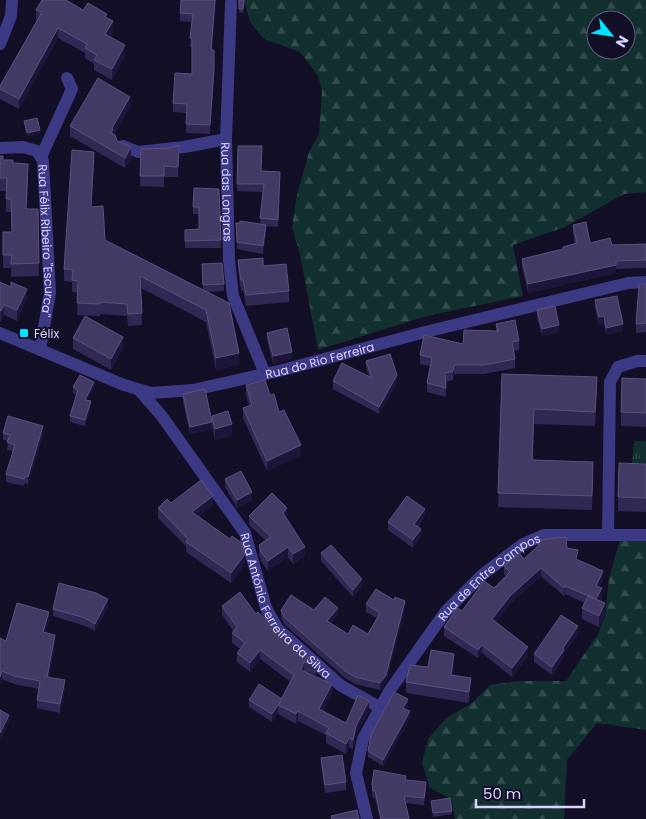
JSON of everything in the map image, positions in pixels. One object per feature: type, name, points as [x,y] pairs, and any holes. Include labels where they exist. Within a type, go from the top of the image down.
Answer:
[{"type":"street","points":[[0,44],[11,16],[12,0]]},
{"type":"street","name":"Rua das Longras","points":[[231,3],[226,139],[229,260],[234,296],[265,374]]},
{"type":"street","name":"Rua Félix Ribeiro \"Escurca\"","points":[[40,350],[50,293],[43,161],[41,157],[72,89],[66,78]]},
{"type":"street","points":[[123,146],[138,152],[184,147],[226,139]]},
{"type":"street","points":[[0,148],[23,147],[37,151],[41,157]]},
{"type":"street","name":"Rua do Rio Ferreira","points":[[0,333],[140,390],[151,393],[193,390],[265,374],[425,332],[628,284],[646,282]]},
{"type":"street","points":[[608,534],[610,382],[618,367],[646,360]]},
{"type":"street","name":"Rua António Ferreira da Silva","points":[[140,390],[245,534],[266,608],[278,629],[340,686],[379,707]]},
{"type":"street","name":"Rua de Entre Campos","points":[[379,707],[446,611],[482,575],[522,544],[544,535],[646,535]]},
{"type":"street","points":[[367,819],[356,773],[363,739],[379,707]]},
{"type":"green space","points":[[244,0],[646,0],[646,192],[624,194],[565,227],[513,245],[523,296],[427,316],[318,350],[300,254],[292,227],[297,195],[309,152],[319,134],[322,90],[318,76],[300,52],[264,39],[250,22]]},
{"type":"green space","points":[[634,441],[646,441],[646,463],[632,463]]},
{"type":"green space","points":[[620,540],[646,540],[646,730],[597,723],[567,760],[564,819],[455,819],[451,799],[430,788],[422,763],[428,739],[446,718],[472,703],[490,685],[519,681],[566,681],[598,634],[605,616],[609,578]]},
{"type":"building","points":[[42,0],[66,0],[83,10],[88,3],[107,14],[105,17],[113,21],[105,34],[125,45],[112,69],[94,60],[97,55],[85,48],[87,44],[58,28],[19,99],[0,89],[0,86],[42,12],[36,10]]},
{"type":"building","points":[[181,0],[215,0],[211,50],[214,50],[214,69],[210,125],[186,124],[187,104],[173,103],[175,73],[192,74],[192,39],[190,38],[193,14],[180,13]]},
{"type":"building","points":[[239,0],[244,0],[243,9],[239,9]]},
{"type":"building","points":[[98,78],[130,97],[111,133],[115,135],[117,141],[131,147],[125,158],[70,126]]},
{"type":"building","points":[[37,118],[40,130],[27,133],[24,121]]},
{"type":"building","points":[[179,145],[178,167],[164,166],[164,176],[140,176],[141,149],[170,148]]},
{"type":"building","points":[[238,146],[262,146],[261,171],[280,172],[278,220],[260,218],[264,184],[237,184]]},
{"type":"building","points":[[72,150],[94,152],[91,207],[103,206],[105,240],[229,303],[239,353],[216,358],[206,310],[140,276],[142,313],[128,314],[127,304],[77,303],[78,281],[72,280],[73,270],[64,269]]},
{"type":"building","points":[[0,156],[3,156],[3,160],[13,160],[13,163],[28,164],[26,209],[38,209],[39,263],[11,264],[12,255],[3,255],[3,232],[12,232],[11,199],[6,199],[7,178],[0,178]]},
{"type":"building","points":[[194,188],[219,189],[221,240],[185,241],[185,230],[199,229],[199,207],[193,207]]},
{"type":"building","points":[[240,221],[266,225],[263,246],[237,242],[236,223],[240,223]]},
{"type":"building","points":[[586,222],[590,243],[610,238],[612,245],[646,244],[646,260],[616,261],[616,265],[528,284],[522,259],[563,249],[563,247],[577,243],[573,225]]},
{"type":"building","points":[[263,258],[263,266],[286,264],[289,291],[246,295],[243,280],[241,280],[238,260]]},
{"type":"building","points":[[222,263],[224,284],[203,285],[202,264]]},
{"type":"building","points":[[0,282],[11,287],[11,282],[27,289],[17,310],[4,305],[0,310]]},
{"type":"building","points":[[639,284],[646,284],[646,323],[636,324]]},
{"type":"building","points":[[617,296],[623,324],[606,328],[604,316],[599,317],[595,300]]},
{"type":"building","points":[[555,306],[559,325],[542,329],[537,310]]},
{"type":"building","points":[[85,316],[123,337],[111,359],[73,338]]},
{"type":"building","points":[[515,320],[519,341],[512,342],[515,359],[484,365],[454,365],[453,371],[445,373],[446,388],[427,383],[432,358],[420,355],[424,335],[463,344],[464,330],[498,331],[496,324]]},
{"type":"building","points":[[287,328],[292,352],[273,356],[267,333]]},
{"type":"building","points":[[390,354],[397,375],[379,407],[333,381],[342,363],[372,378],[366,361]]},
{"type":"building","points":[[502,374],[597,377],[595,412],[534,409],[532,460],[593,462],[592,496],[498,493]]},
{"type":"building","points":[[80,375],[94,382],[85,400],[91,401],[85,420],[70,416],[78,390],[73,387]]},
{"type":"building","points":[[622,378],[646,379],[646,413],[621,412]]},
{"type":"building","points":[[265,380],[270,395],[274,394],[279,412],[284,410],[301,445],[267,461],[243,408],[252,405],[246,385]]},
{"type":"building","points":[[205,389],[212,422],[190,427],[183,394]]},
{"type":"building","points":[[228,411],[232,424],[215,429],[212,416]]},
{"type":"building","points":[[8,416],[43,426],[28,477],[25,476],[24,479],[6,474],[15,445],[7,442],[10,435],[3,433]]},
{"type":"building","points":[[619,463],[646,464],[646,498],[618,497]]},
{"type":"building","points":[[241,471],[252,492],[237,500],[225,479]]},
{"type":"building","points":[[201,480],[213,496],[192,512],[230,539],[232,536],[242,543],[245,554],[231,573],[186,542],[188,539],[158,508],[167,499],[171,503]]},
{"type":"building","points":[[272,493],[287,508],[283,513],[305,547],[293,554],[288,547],[268,561],[261,552],[259,545],[271,537],[249,516]]},
{"type":"building","points":[[407,496],[425,509],[414,524],[421,529],[413,540],[388,522]]},
{"type":"building","points":[[566,537],[567,548],[578,550],[576,559],[603,571],[596,586],[602,588],[596,599],[565,586],[564,588],[541,568],[510,596],[492,619],[528,647],[512,668],[482,645],[478,650],[444,627],[457,608],[462,611],[484,581],[494,588],[510,572],[504,566],[519,553],[524,559],[539,545],[538,540]]},
{"type":"building","points":[[331,545],[362,579],[353,590],[321,553]]},
{"type":"building","points":[[59,583],[96,593],[108,599],[95,624],[85,618],[53,609]]},
{"type":"building","points":[[376,589],[394,600],[395,597],[405,601],[386,675],[380,683],[355,677],[345,671],[284,617],[281,610],[291,595],[314,610],[325,597],[338,608],[327,621],[348,634],[353,625],[368,634],[380,613],[366,604]]},
{"type":"building","points":[[240,592],[256,614],[258,612],[316,665],[304,662],[301,670],[332,684],[319,709],[346,723],[358,695],[369,701],[356,726],[353,740],[349,738],[346,744],[326,733],[329,728],[298,711],[296,714],[278,705],[294,675],[260,650],[250,663],[237,653],[245,643],[232,633],[237,627],[222,606]]},
{"type":"building","points":[[588,596],[605,603],[599,616],[582,608]]},
{"type":"building","points":[[17,603],[49,612],[43,632],[55,635],[47,677],[65,680],[60,704],[37,700],[40,681],[14,676],[2,671],[0,677],[0,638],[6,641]]},
{"type":"building","points":[[561,615],[578,626],[552,667],[534,654]]},
{"type":"building","points":[[431,650],[454,654],[451,675],[471,678],[469,692],[406,682],[410,665],[428,667]]},
{"type":"building","points":[[259,684],[282,699],[272,714],[249,700]]},
{"type":"building","points":[[394,692],[408,699],[403,708],[410,711],[383,760],[368,751],[371,735]]},
{"type":"building","points":[[0,710],[9,715],[0,733]]},
{"type":"building","points":[[342,755],[346,782],[325,785],[321,758]]},
{"type":"building","points":[[374,770],[406,776],[405,780],[426,782],[424,798],[404,796],[409,819],[381,819],[372,784]]},
{"type":"building","points":[[450,798],[452,811],[433,813],[431,801]]},
{"type":"building","points":[[357,810],[359,819],[332,819],[331,816]]},
{"type":"place","name":"Félix","points":[[24,333]]}]
